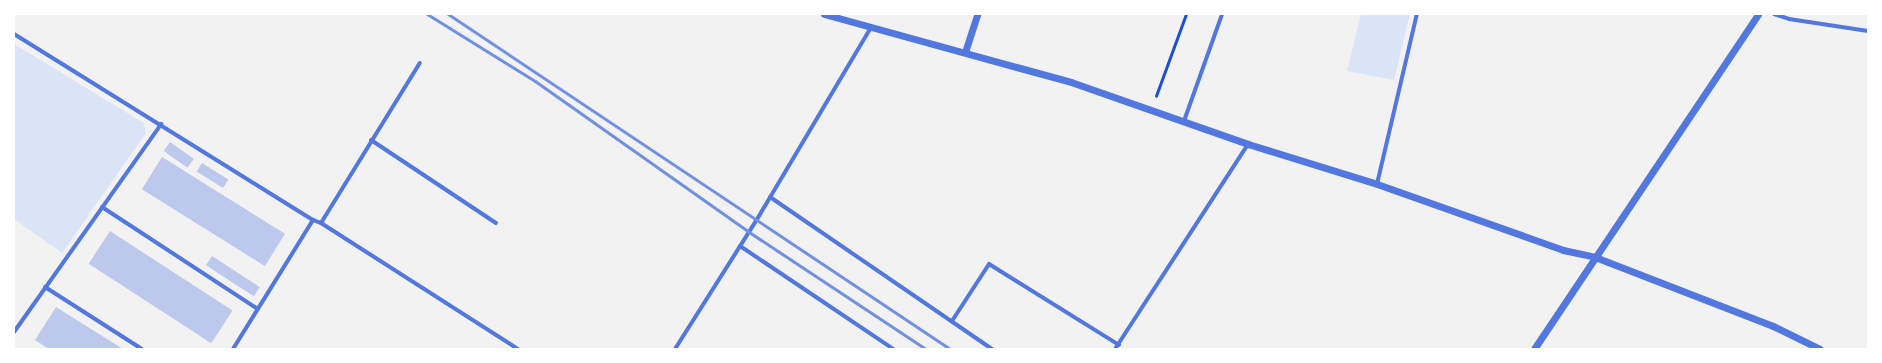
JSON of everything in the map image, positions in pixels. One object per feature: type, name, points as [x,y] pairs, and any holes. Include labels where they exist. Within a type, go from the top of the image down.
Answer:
[{"type":"street","points":[[824,14],[1071,82],[1248,144],[1377,184],[1563,250],[1595,257],[1773,326],[1820,349]]},
{"type":"street","points":[[965,52],[977,14]]},
{"type":"street","points":[[1184,121],[1222,14]]},
{"type":"street","points":[[1377,184],[1417,14]]},
{"type":"street","points":[[1534,349],[1758,14]]},
{"type":"street","points":[[1774,14],[1789,19],[1868,31]]},
{"type":"street","points":[[675,349],[770,197],[871,27]]},
{"type":"street","points":[[14,34],[162,124],[313,220],[321,223],[518,349]]},
{"type":"street","points":[[321,223],[420,62]]},
{"type":"street","points":[[14,332],[162,124]]},
{"type":"street","points":[[371,140],[496,223]]},
{"type":"street","points":[[1115,349],[1248,144]]},
{"type":"street","points":[[770,197],[992,349]]},
{"type":"street","points":[[102,207],[258,309]]},
{"type":"street","points":[[233,349],[313,220]]},
{"type":"street","points":[[740,246],[893,349]]},
{"type":"street","points":[[952,322],[989,264],[1118,345]]},
{"type":"street","points":[[45,287],[142,349]]},
{"type":"path","points":[[1157,94],[1186,14]]},
{"type":"shaded area","points":[[1361,14],[1410,14],[1394,80],[1347,71]]},
{"type":"shaded area","points":[[14,44],[144,123],[146,133],[62,253],[14,219]]},
{"type":"building","points":[[170,142],[194,159],[187,168],[164,151]]},
{"type":"building","points":[[162,157],[285,234],[265,266],[142,189]]},
{"type":"building","points":[[202,163],[228,179],[223,188],[197,171]]},
{"type":"building","points":[[110,231],[232,311],[211,343],[89,264]]},
{"type":"building","points":[[212,256],[260,287],[254,296],[206,265]]},
{"type":"building","points":[[56,307],[123,349],[49,349],[35,340]]},
{"type":"railway","points":[[427,14],[535,81],[749,232],[926,349]]},
{"type":"railway","points":[[448,14],[950,349]]}]
